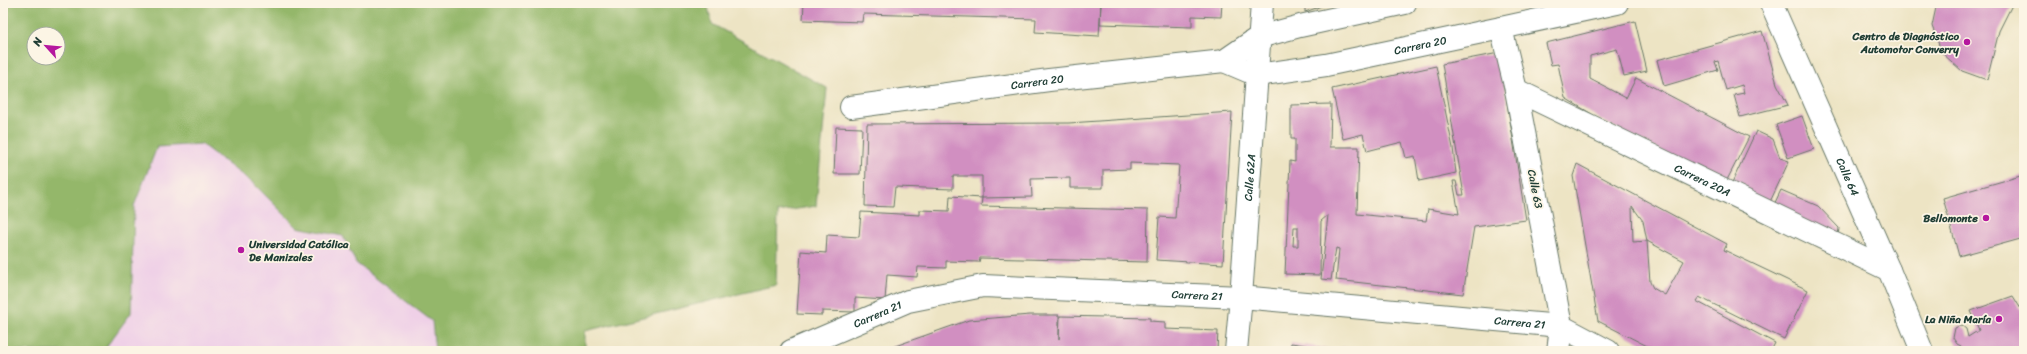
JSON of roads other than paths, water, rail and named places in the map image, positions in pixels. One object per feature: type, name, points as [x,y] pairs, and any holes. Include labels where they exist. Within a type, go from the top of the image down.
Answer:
[{"type":"street","name":"Calle 62A","points":[[1236,351],[1262,3]]},
{"type":"street","name":"Carrera 20","points":[[851,107],[1049,80],[1224,61],[1259,38],[1300,26],[1405,3]]},
{"type":"street","name":"Carrera 20","points":[[1224,61],[1257,75],[1326,65],[1617,3]]},
{"type":"street","name":"Calle 64","points":[[1771,3],[1889,270],[1922,351]]},
{"type":"street","name":"Calle 63","points":[[1501,28],[1516,90],[1560,326],[1558,351]]},
{"type":"street","name":"Carrera 20A","points":[[1516,90],[1889,270]]},
{"type":"street","name":"Carrera 21","points":[[791,351],[908,301],[984,286],[1241,297],[1560,326],[1608,351]]},
{"type":"place","name":"Centro de Diagnóstico Automotor Converry","points":[[1967,42]]},
{"type":"place","name":"Bellomonte","points":[[1986,218]]},
{"type":"place","name":"Universidad Católica De Manizales","points":[[241,250]]},
{"type":"place","name":"La Niña María","points":[[1999,319]]}]
